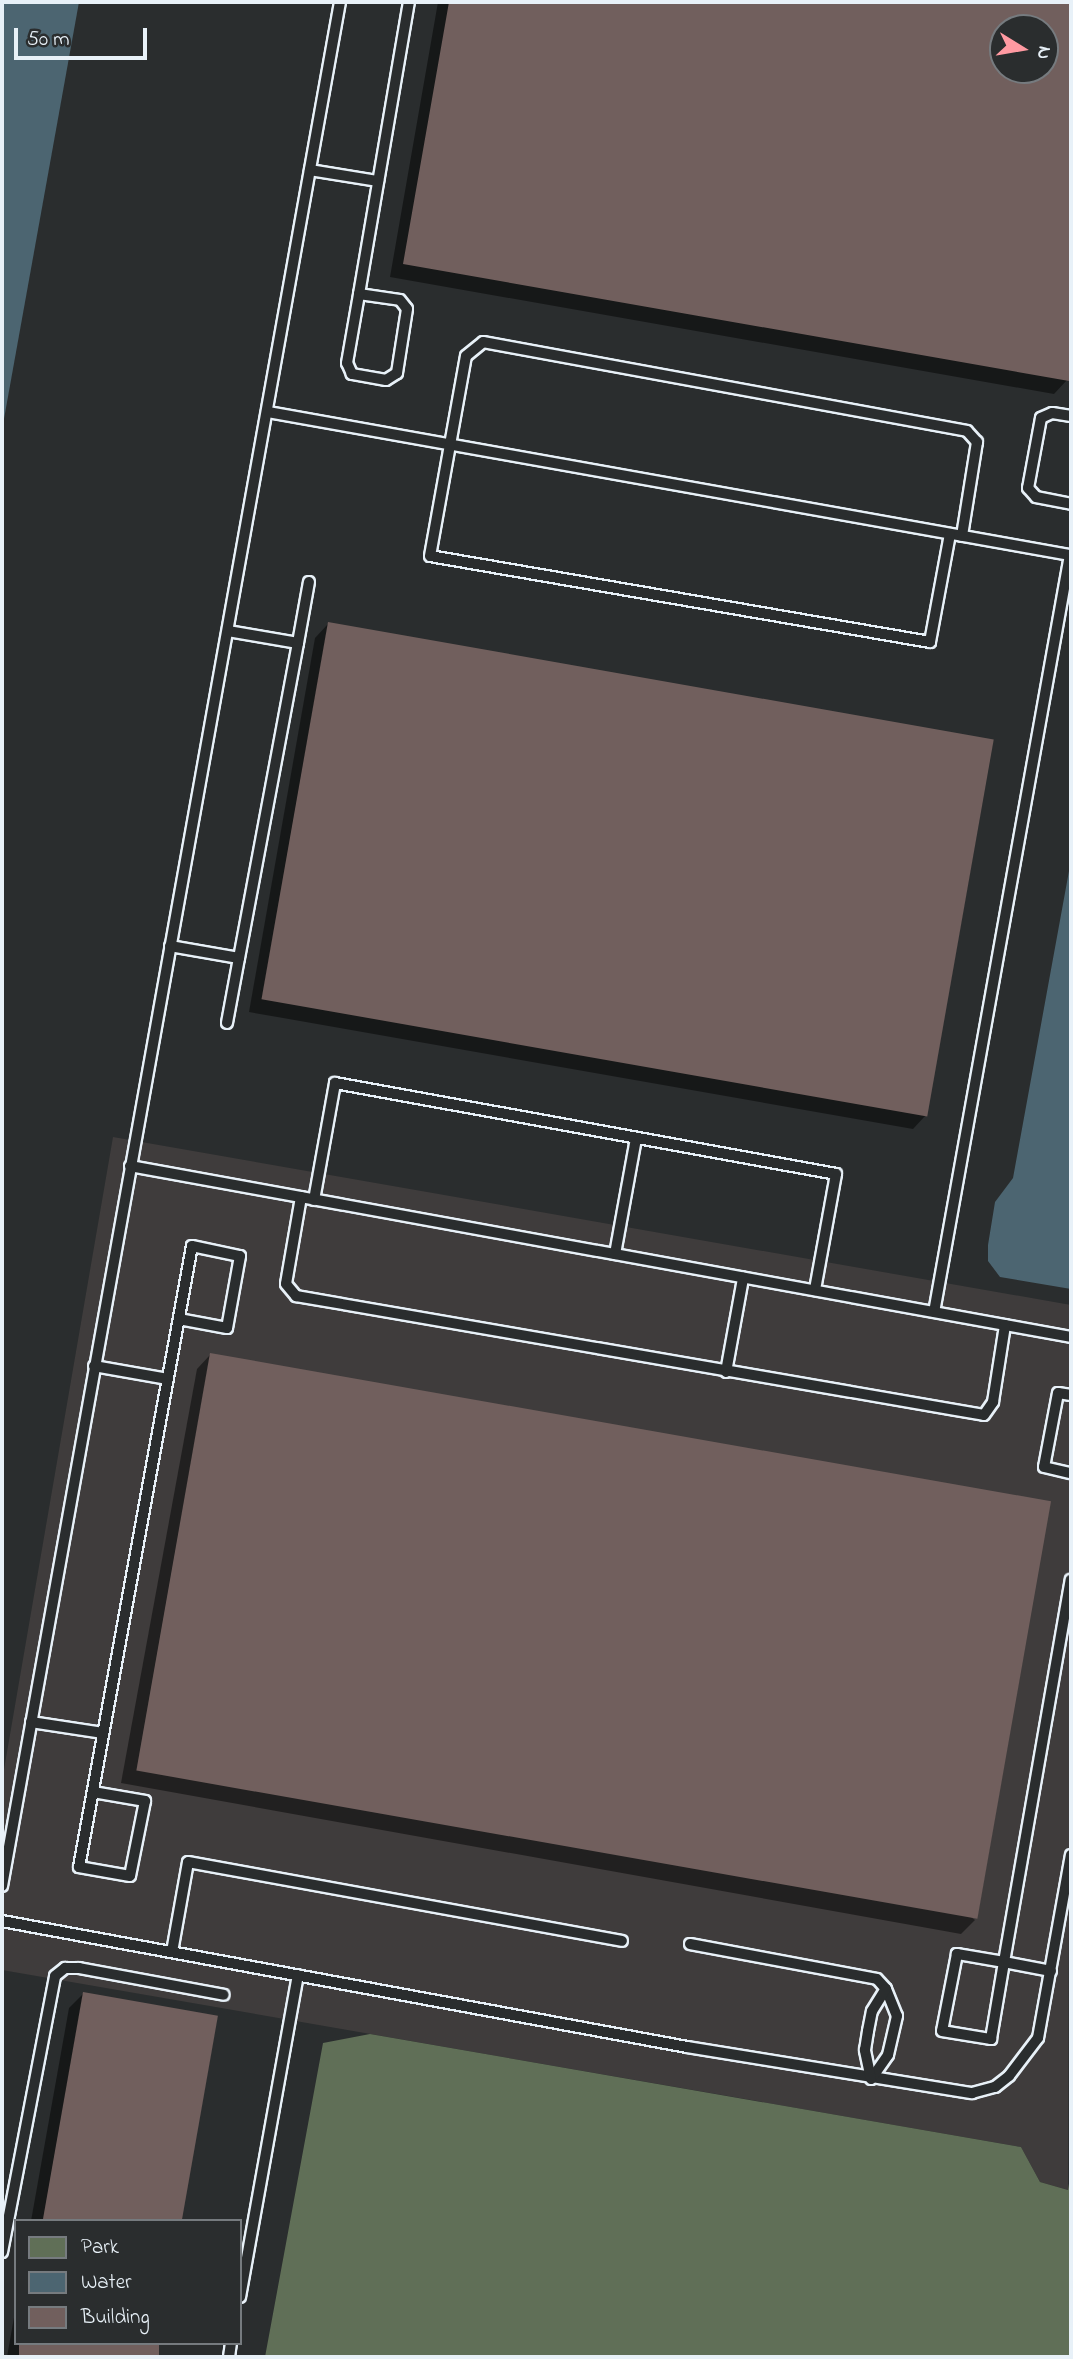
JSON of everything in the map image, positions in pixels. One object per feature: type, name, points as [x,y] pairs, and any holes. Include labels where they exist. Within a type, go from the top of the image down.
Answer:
[{"type":"lane","points":[[2,1886],[340,2]]},
{"type":"lane","points":[[359,294],[400,300],[407,309],[397,373],[386,380],[352,374],[347,363],[409,2]]},
{"type":"lane","points":[[310,170],[378,181]]},
{"type":"lane","points":[[950,534],[930,642],[430,556],[466,356],[483,342],[967,431],[977,442],[962,537]]},
{"type":"lane","points":[[268,412],[962,537],[1071,552],[934,1312]]},
{"type":"lane","points":[[1071,416],[1052,413],[1041,418],[1028,488],[1036,497],[1071,504]]},
{"type":"lane","points":[[227,1023],[309,582]]},
{"type":"lane","points":[[228,631],[298,643]]},
{"type":"lane","points":[[170,946],[239,958]]},
{"type":"lane","points":[[314,1200],[335,1083],[836,1174],[815,1290]]},
{"type":"lane","points":[[615,1254],[636,1138]]},
{"type":"lane","points":[[130,1166],[1071,1337]]},
{"type":"lane","points":[[301,1197],[286,1284],[296,1296],[984,1415],[993,1402],[1005,1325]]},
{"type":"lane","points":[[93,1792],[145,1801],[131,1876],[79,1867],[192,1246],[240,1256],[227,1328],[179,1319]]},
{"type":"lane","points":[[726,1372],[743,1278]]},
{"type":"lane","points":[[94,1366],[168,1379]]},
{"type":"lane","points":[[1071,1395],[1058,1393],[1044,1468],[1071,1473]]},
{"type":"lane","points":[[1051,1970],[1004,1962],[957,1954],[942,2031],[991,2039],[1004,1962],[1071,1580]]},
{"type":"lane","points":[[31,1721],[103,1733]]},
{"type":"lane","points":[[2,1921],[871,2079],[972,2093],[995,2087],[1025,2061],[1038,2038],[1071,1855]]},
{"type":"lane","points":[[172,1952],[188,1862],[622,1941]]},
{"type":"lane","points":[[690,1944],[860,1972],[877,1979],[886,1989],[897,2016],[888,2055],[871,2079]]},
{"type":"lane","points":[[2,2254],[55,1976],[65,1968],[79,1968],[224,1995]]},
{"type":"lane","points":[[242,2286],[298,1975]]},
{"type":"lane","points":[[871,2079],[865,2050],[868,2031],[872,2011],[886,1989]]},
{"type":"shaded area","points":[[113,1137],[1071,1305],[1068,2190],[1040,2182],[1021,2147],[2,1970],[2,1781]]},
{"type":"green space","points":[[370,2034],[1021,2147],[1040,2182],[1068,2190],[1071,2171],[1071,2357],[265,2357],[323,2043]]},
{"type":"water","points":[[2,2],[79,2],[2,430]]},
{"type":"water","points":[[1071,860],[1071,1289],[1000,1277],[988,1261],[988,1245],[995,1202],[1013,1178]]},
{"type":"building","points":[[449,2],[1071,2],[1069,381],[403,264]]},
{"type":"building","points":[[328,622],[994,739],[927,1117],[261,999]]},
{"type":"building","points":[[210,1353],[1051,1501],[977,1919],[136,1771]]},
{"type":"building","points":[[83,1992],[218,2016],[182,2219],[43,2219]]},
{"type":"building","points":[[19,2345],[159,2345],[159,2357],[19,2357]]}]
